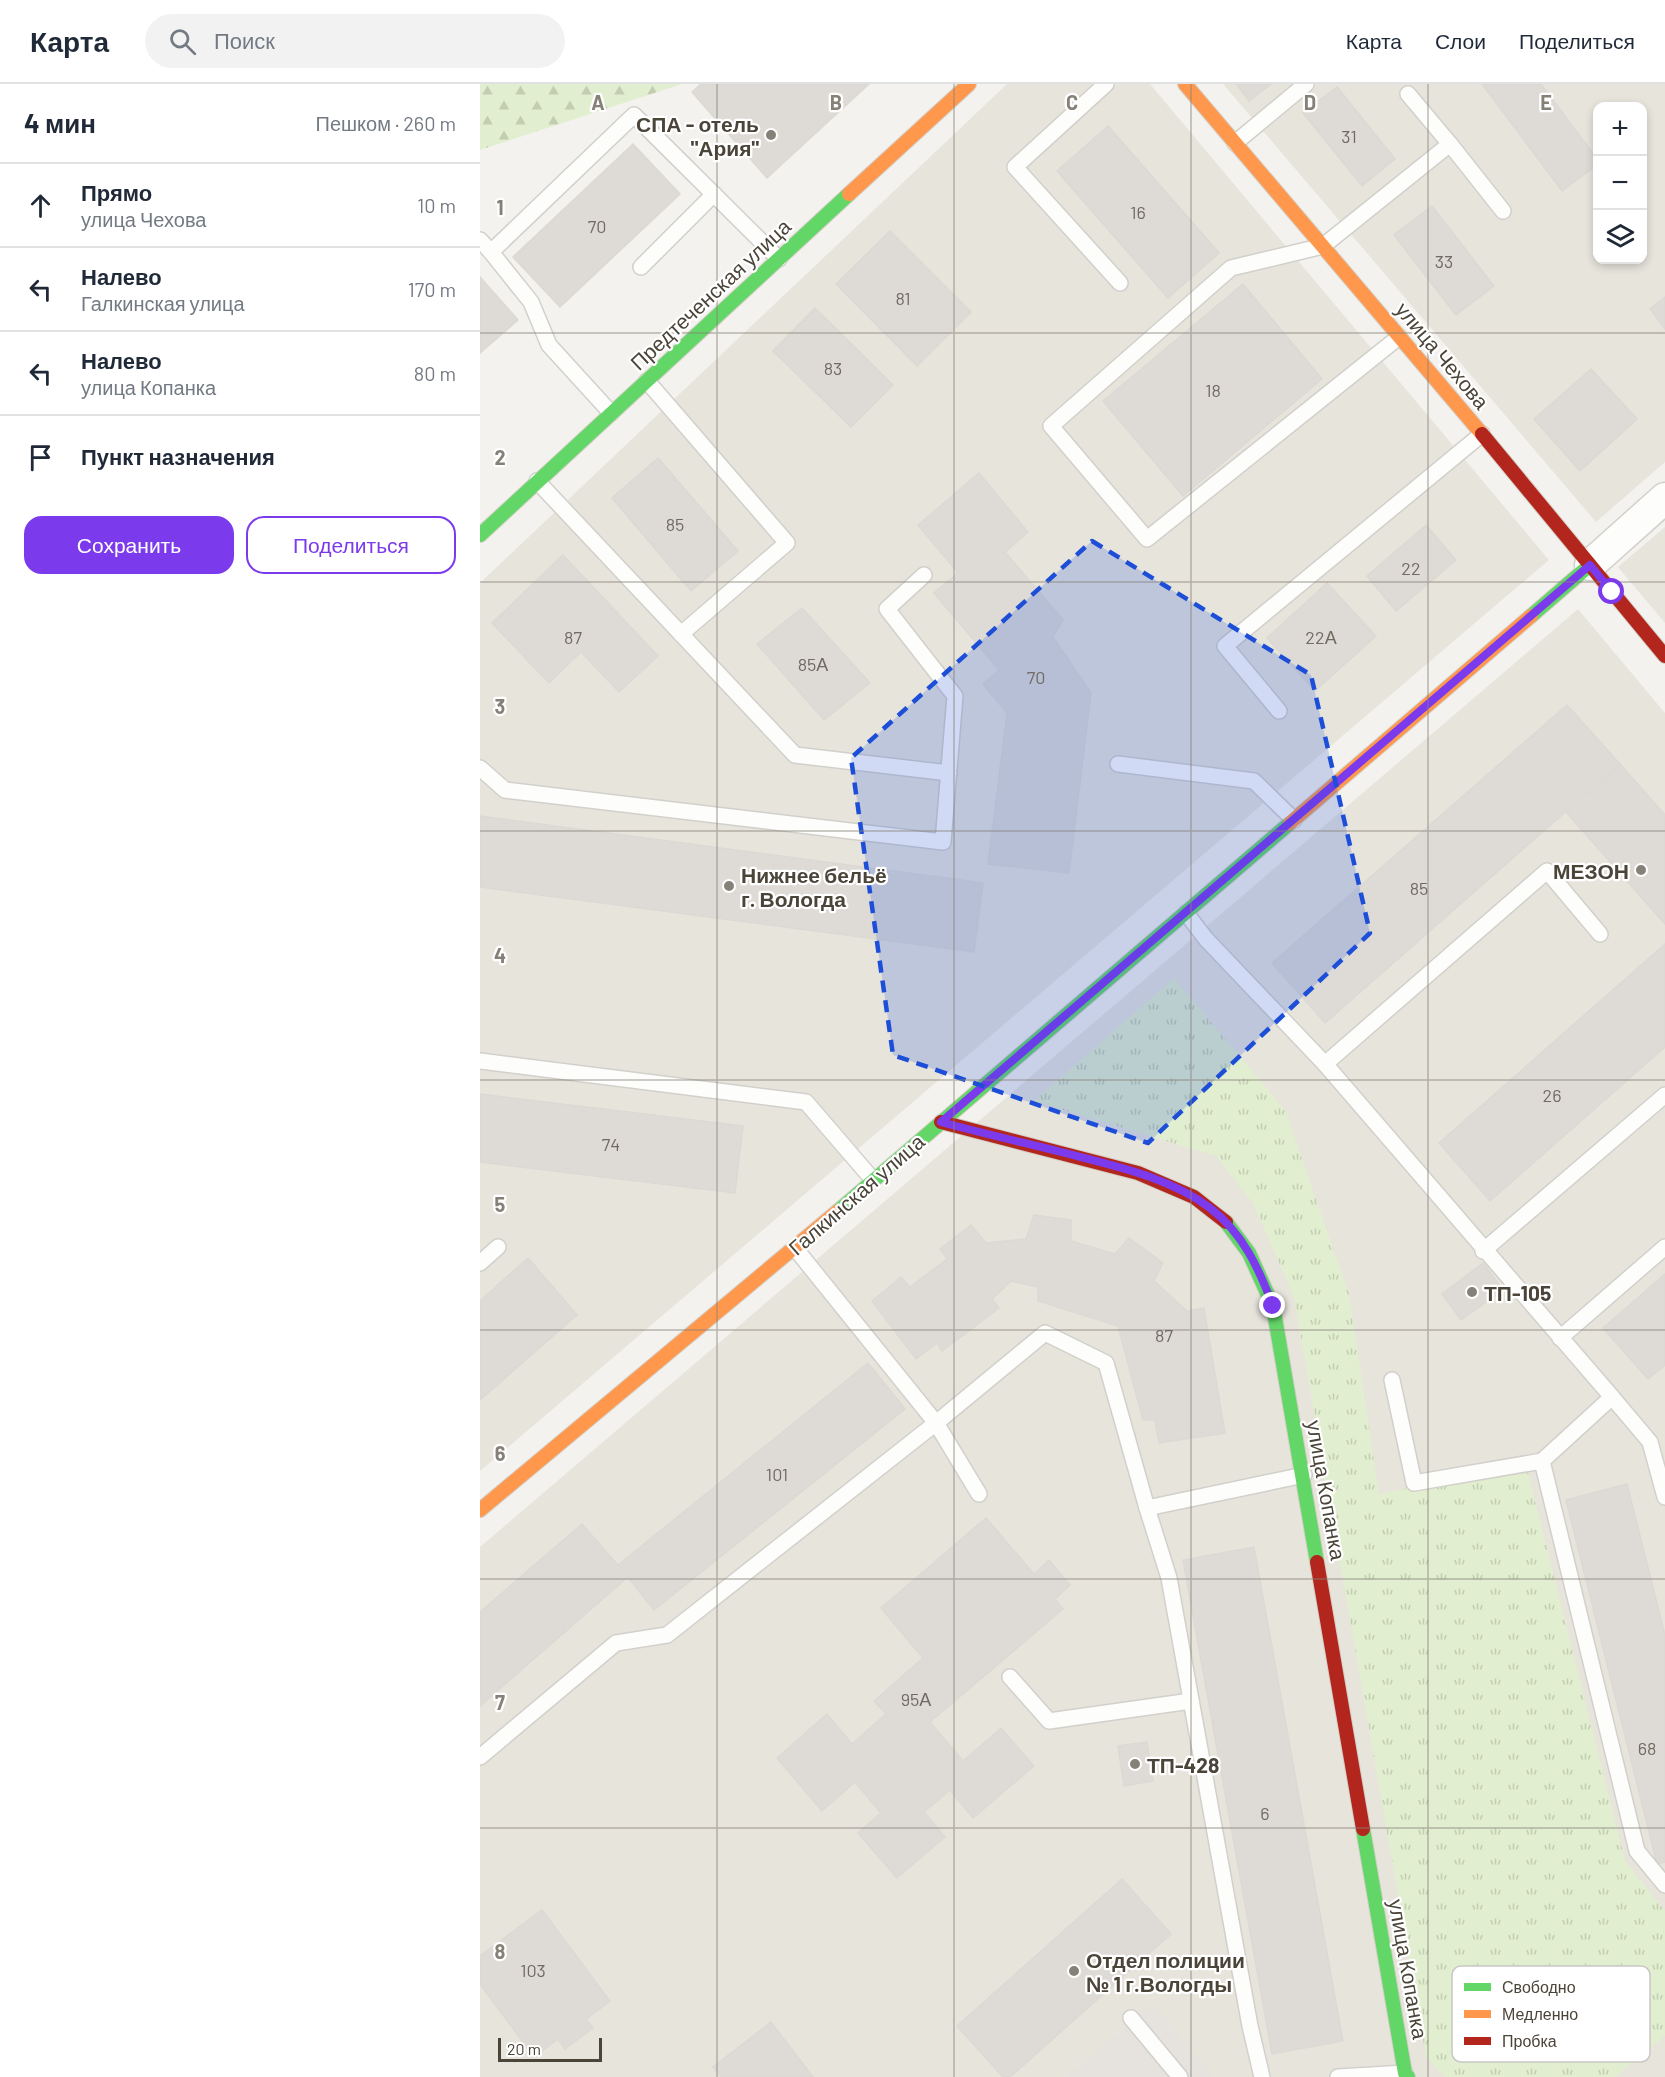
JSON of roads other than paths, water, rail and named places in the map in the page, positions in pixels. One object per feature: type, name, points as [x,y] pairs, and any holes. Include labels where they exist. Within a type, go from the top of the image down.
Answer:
[{"type":"street","name":"Предтеченская улица","points":[[480,534],[969,84]]},
{"type":"street","name":"улица Чехова","points":[[1185,84],[1482,434],[1665,656]]},
{"type":"street","name":"Галкинская улица","points":[[480,1510],[795,1248],[1665,498]]},
{"type":"street","name":"улица Копанка","points":[[941,1122],[1119,1167],[1180,1190],[1210,1208],[1239,1237],[1259,1268],[1273,1306],[1304,1475],[1405,2076]]},
{"type":"lane","points":[[1106,84],[1015,167],[1120,283]]},
{"type":"lane","points":[[1235,143],[1306,84]]},
{"type":"lane","points":[[1408,94],[1503,211]]},
{"type":"lane","points":[[491,252],[634,116],[779,259]]},
{"type":"lane","points":[[1399,337],[1148,538],[1052,426],[1232,268],[1323,246],[1450,144]]},
{"type":"lane","points":[[641,267],[714,194]]},
{"type":"lane","points":[[480,240],[531,302],[549,345],[611,414]]},
{"type":"lane","points":[[647,381],[787,543],[681,634]]},
{"type":"lane","points":[[1279,711],[1225,646],[1482,434]]},
{"type":"lane","points":[[537,482],[795,755],[949,772]]},
{"type":"lane","points":[[480,768],[505,790],[943,842],[955,696],[886,609],[924,575]]},
{"type":"lane","points":[[1118,764],[1254,781],[1294,820]]},
{"type":"lane","points":[[1325,1064],[1547,871],[1600,934]]},
{"type":"lane","points":[[1186,913],[1206,939],[1325,1064],[1483,1251],[1650,1442],[1665,1497]]},
{"type":"lane","points":[[480,1061],[806,1102],[873,1180]]},
{"type":"lane","points":[[1483,1251],[1665,1095]]},
{"type":"lane","points":[[480,1263],[498,1247]]},
{"type":"lane","points":[[1560,1338],[1665,1247]]},
{"type":"lane","points":[[795,1248],[936,1423],[979,1494]]},
{"type":"lane","points":[[480,1757],[616,1644],[667,1635],[936,1423],[1045,1333],[1106,1363],[1169,1578],[1250,2026],[1262,2077]]},
{"type":"lane","points":[[1392,1380],[1414,1483],[1542,1461],[1612,1397]]},
{"type":"lane","points":[[1650,1442],[1665,1448]]},
{"type":"lane","points":[[1542,1461],[1637,1851],[1665,1885]]},
{"type":"lane","points":[[1147,1508],[1304,1475]]},
{"type":"lane","points":[[1010,1677],[1049,1721],[1191,1701]]},
{"type":"lane","points":[[1131,2018],[1180,2077]]},
{"type":"lane","points":[[1338,2077],[1405,2076]]},
{"type":"place","name":"СПА - отель \"Ария\"","points":[[771,135]]},
{"type":"place","name":"МЕЗОН","points":[[1641,870]]},
{"type":"place","name":"Нижнее бельё г. Вологда","points":[[729,886]]},
{"type":"place","name":"ТП-105","points":[[1472,1292]]},
{"type":"place","name":"ТП-428","points":[[1135,1764]]},
{"type":"place","name":"Отдел полиции № 1 г.Вологды","points":[[1074,1971]]}]
